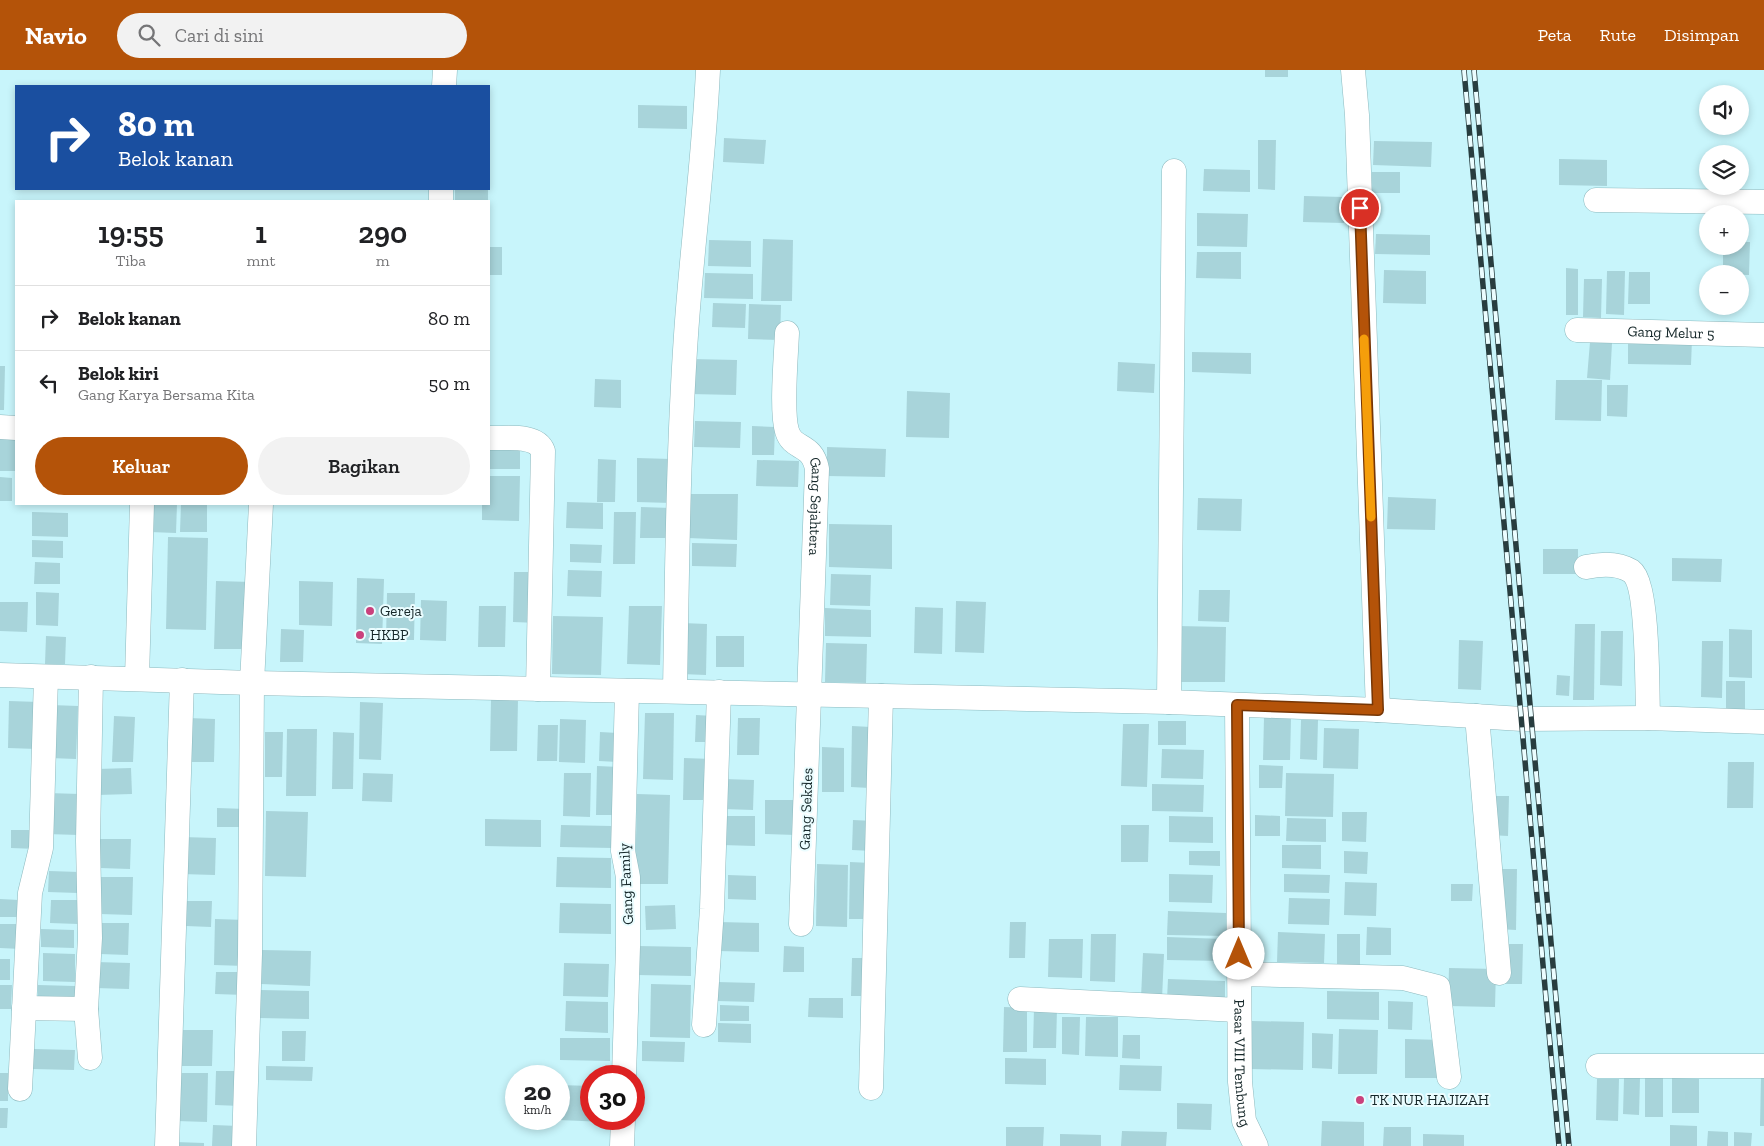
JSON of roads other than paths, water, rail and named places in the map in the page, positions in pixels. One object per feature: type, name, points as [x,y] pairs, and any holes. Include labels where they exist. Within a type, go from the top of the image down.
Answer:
[{"type":"street","points":[[444,85],[445,70]]},
{"type":"street","points":[[675,691],[678,502],[686,334],[705,139],[708,70]]},
{"type":"street","points":[[1353,70],[1357,115],[1378,710]]},
{"type":"street","points":[[1169,702],[1174,171]]},
{"type":"street","points":[[1596,200],[1764,202]]},
{"type":"street","name":"Gang Melur 5","points":[[1577,330],[1764,335]]},
{"type":"street","name":"Gang Sejahtera","points":[[787,333],[785,418],[787,432],[793,441],[809,450],[815,456],[817,469],[810,694]]},
{"type":"street","points":[[0,427],[15,428]]},
{"type":"street","points":[[490,438],[526,439],[536,442],[543,451],[538,689]]},
{"type":"street","points":[[137,678],[142,505]]},
{"type":"street","points":[[244,1146],[250,954],[252,683],[260,505]]},
{"type":"street","points":[[1586,567],[1598,564],[1618,566],[1631,572],[1637,580],[1644,618],[1648,718]]},
{"type":"street","points":[[0,675],[252,683],[1169,702],[1378,710],[1522,719],[1648,718],[1764,722]]},
{"type":"street","points":[[20,1089],[30,893],[40,848],[46,677]]},
{"type":"street","points":[[90,1058],[86,1009],[90,938],[88,796],[91,677]]},
{"type":"street","points":[[167,1146],[182,680]]},
{"type":"street","name":"Gang Family","points":[[624,1065],[628,877],[623,851],[627,691]]},
{"type":"street","points":[[704,1025],[712,909],[719,692]]},
{"type":"street","name":"Gang Sekdes","points":[[801,924],[810,694]]},
{"type":"street","points":[[871,1088],[881,696]]},
{"type":"street","name":"Pasar VIII Tembung","points":[[1237,705],[1238,1010],[1241,1102],[1244,1121],[1256,1146]]},
{"type":"street","points":[[1477,716],[1499,973]]},
{"type":"street","points":[[1239,974],[1403,978],[1438,987],[1449,1077]]},
{"type":"street","points":[[1020,999],[1238,1010]]},
{"type":"street","points":[[24,1008],[86,1009]]},
{"type":"street","points":[[1598,1066],[1764,1066]]},
{"type":"street","points":[[622,1146],[623,1130]]},
{"type":"railway","points":[[1464,70],[1559,1146]]},
{"type":"railway","points":[[1474,70],[1569,1146]]},
{"type":"place","name":"Gereja","points":[[370,611]]},
{"type":"place","name":"HKBP","points":[[360,635]]},
{"type":"place","name":"TK NUR HAJIZAH","points":[[1360,1100]]}]
